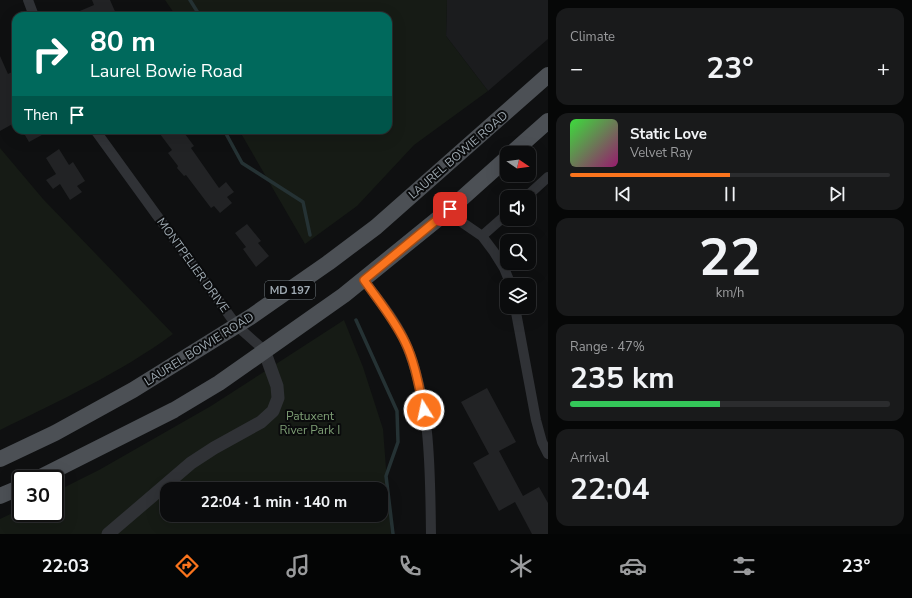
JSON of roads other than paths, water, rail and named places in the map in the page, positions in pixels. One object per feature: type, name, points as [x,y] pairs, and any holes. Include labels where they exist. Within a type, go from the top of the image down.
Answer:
[{"type":"main road","name":"LAUREL BOWIE ROAD","points":[[0,459],[55,434],[133,390],[237,326],[328,263],[376,227],[548,75]]},
{"type":"main road","points":[[530,91],[548,91]]},
{"type":"main road","points":[[520,146],[548,121]]},
{"type":"main road","name":"MD 197","points":[[55,470],[174,410],[219,382],[364,280],[450,209],[500,164]]},
{"type":"main road","points":[[0,496],[12,491]]},
{"type":"street","points":[[28,0],[32,12]]},
{"type":"street","name":"MONTPELIER DRIVE","points":[[98,134],[237,326],[264,350],[277,386],[278,398],[273,410],[261,422],[214,448],[191,463],[108,534]]},
{"type":"street","points":[[534,190],[548,177]]},
{"type":"street","points":[[450,209],[463,223],[482,236],[504,268],[508,278]]},
{"type":"street","points":[[482,236],[500,220]]},
{"type":"street","points":[[364,280],[406,343],[420,387],[426,421],[430,468],[431,534]]},
{"type":"street","points":[[516,314],[536,420],[542,442],[548,454]]},
{"type":"waterway","points":[[190,0],[198,12]]},
{"type":"waterway","points":[[226,134],[242,163],[303,202],[310,235]]},
{"type":"waterway","points":[[356,320],[397,411],[398,442],[386,476],[393,534]]},
{"type":"park label","name":"Patuxent River Park I","points":[[310,423]]}]
